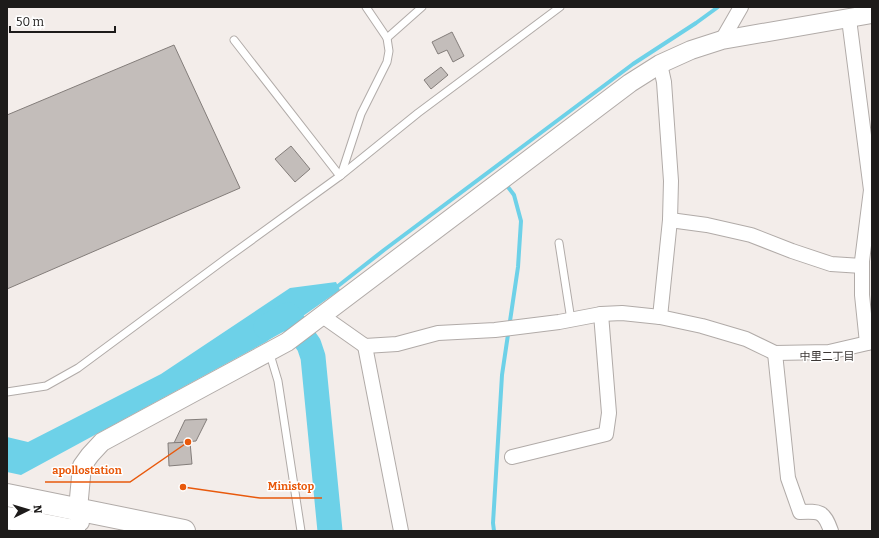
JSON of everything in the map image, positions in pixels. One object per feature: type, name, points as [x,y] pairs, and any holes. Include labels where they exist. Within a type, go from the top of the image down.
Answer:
[{"type":"main road","points":[[7,495],[184,531]]},
{"type":"main road","points":[[7,518],[74,531]]},
{"type":"street","points":[[722,40],[741,7]]},
{"type":"street","points":[[82,531],[78,509],[82,466],[102,442],[287,342],[630,83],[660,64],[691,50],[722,40],[872,14]]},
{"type":"street","points":[[315,320],[365,346],[397,344],[438,333],[495,330],[571,320],[601,314],[622,313],[660,317],[702,326],[746,339],[775,353],[829,352],[869,342],[862,295],[862,266],[871,190],[849,19]]},
{"type":"street","points":[[660,64],[664,82],[671,181],[670,220],[660,317]]},
{"type":"street","points":[[670,220],[707,224],[751,235],[831,264],[862,266]]},
{"type":"street","points":[[512,457],[606,434],[609,413],[601,314]]},
{"type":"street","points":[[365,346],[401,531]]},
{"type":"street","points":[[775,353],[788,478],[800,512],[816,512],[827,519],[831,531]]},
{"type":"lane","points":[[340,176],[361,114],[387,62],[389,51],[387,38],[366,7]]},
{"type":"lane","points":[[387,38],[422,7]]},
{"type":"lane","points":[[7,392],[46,386],[78,368],[340,176],[418,113],[560,7]]},
{"type":"lane","points":[[234,40],[340,176]]},
{"type":"lane","points":[[558,243],[571,320]]},
{"type":"lane","points":[[269,351],[278,381],[301,531]]},
{"type":"water","points":[[336,282],[340,290],[266,342],[21,475],[7,472],[7,437],[28,442],[161,374],[290,288]]},
{"type":"building","points":[[452,32],[464,56],[453,62],[447,50],[438,54],[432,42]]},
{"type":"building","points":[[174,45],[240,188],[7,289],[7,115]]},
{"type":"building","points":[[441,67],[448,75],[431,89],[424,80]]},
{"type":"building","points":[[291,146],[310,169],[295,182],[275,159]]},
{"type":"building","points":[[207,419],[196,441],[174,443],[185,420]]},
{"type":"building","points":[[190,442],[192,464],[169,466],[168,443]]},
{"type":"waterway","points":[[338,286],[633,64],[718,7]]},
{"type":"waterway","points":[[494,531],[493,523],[502,375],[518,267],[521,221],[514,195],[505,183]]},
{"type":"waterway","points":[[266,327],[288,315],[309,345],[313,357],[330,531]]},
{"type":"place","name":"apollostation","points":[[188,442]]},
{"type":"place","name":"Ministop","points":[[183,487]]},
{"type":"district","name":"中里二丁目","points":[[827,356]]}]
